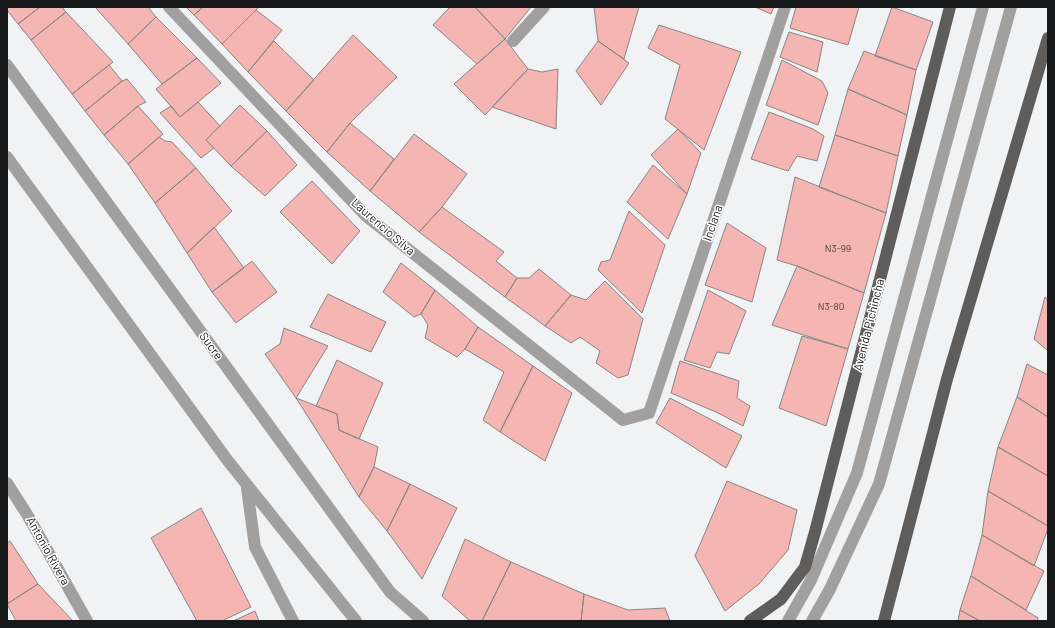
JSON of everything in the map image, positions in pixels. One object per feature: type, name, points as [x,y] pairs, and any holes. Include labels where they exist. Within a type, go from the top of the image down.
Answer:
[{"type":"main road","name":"Avenida Pichincha","points":[[750,621],[781,599],[804,567],[817,525],[950,7]]},
{"type":"main road","points":[[884,621],[948,379],[1048,38]]},
{"type":"street","name":"Laurencio Silva","points":[[169,7],[365,214],[623,420]]},
{"type":"street","points":[[513,41],[544,7]]},
{"type":"street","name":"Inclana","points":[[623,420],[649,413],[785,7]]},
{"type":"street","points":[[788,621],[810,580],[857,473],[983,7]]},
{"type":"street","points":[[812,621],[830,589],[879,484],[1012,7]]},
{"type":"street","name":"Sucre","points":[[7,65],[390,592],[422,621]]},
{"type":"street","points":[[7,157],[247,487],[356,621]]},
{"type":"street","name":"Antonio Rivera","points":[[7,482],[28,516],[87,621]]},
{"type":"street","points":[[247,487],[255,547],[293,621]]},
{"type":"building","points":[[7,7],[40,7],[18,24],[7,10]]},
{"type":"building","points":[[40,7],[62,7],[66,12],[31,40],[18,24]]},
{"type":"building","points":[[95,7],[148,7],[156,17],[128,44]]},
{"type":"building","points":[[186,7],[203,7],[194,15]]},
{"type":"building","points":[[203,7],[259,7],[222,44],[194,15]]},
{"type":"building","points":[[450,7],[475,7],[505,39],[477,64],[433,25]]},
{"type":"building","points":[[475,7],[531,7],[505,39]]},
{"type":"building","points":[[594,7],[639,7],[624,59],[598,41]]},
{"type":"building","points":[[755,7],[774,7],[771,14]]},
{"type":"building","points":[[796,7],[859,7],[848,45],[790,28]]},
{"type":"building","points":[[892,7],[933,22],[916,70],[875,56]]},
{"type":"building","points":[[256,10],[282,30],[248,72],[222,44]]},
{"type":"building","points":[[66,12],[113,62],[72,94],[31,40]]},
{"type":"building","points":[[156,17],[197,58],[162,84],[128,44]]},
{"type":"building","points":[[659,25],[741,52],[704,150],[665,119],[680,65],[648,48]]},
{"type":"building","points":[[789,32],[823,42],[817,72],[780,57]]},
{"type":"building","points":[[353,35],[397,77],[350,123],[327,152],[286,111]]},
{"type":"building","points":[[505,39],[528,69],[485,115],[454,84]]},
{"type":"building","points":[[274,41],[314,80],[286,111],[248,72]]},
{"type":"building","points":[[598,41],[629,63],[601,105],[576,71]]},
{"type":"building","points":[[864,51],[916,70],[907,115],[848,89]]},
{"type":"building","points":[[197,58],[221,83],[180,117],[156,89]]},
{"type":"building","points":[[782,60],[822,81],[828,93],[818,125],[766,105]]},
{"type":"building","points":[[109,65],[122,81],[85,111],[72,94]]},
{"type":"building","points":[[528,69],[542,72],[558,69],[556,129],[492,107]]},
{"type":"building","points":[[127,79],[146,102],[138,106],[104,135],[85,111],[122,81]]},
{"type":"building","points":[[848,89],[907,115],[898,156],[835,135]]},
{"type":"building","points":[[198,102],[220,126],[206,140],[214,148],[201,158],[160,113],[171,106],[180,117]]},
{"type":"building","points":[[240,105],[267,131],[231,166],[206,140]]},
{"type":"building","points":[[138,106],[163,134],[128,164],[104,135]]},
{"type":"building","points":[[769,112],[813,129],[824,136],[817,161],[797,156],[788,171],[751,159]]},
{"type":"building","points":[[350,123],[394,159],[370,191],[327,152]]},
{"type":"building","points":[[678,129],[701,153],[687,194],[651,155]]},
{"type":"building","points":[[267,131],[297,165],[265,196],[231,166]]},
{"type":"building","points":[[414,134],[467,174],[442,207],[419,232],[370,191]]},
{"type":"building","points":[[835,135],[898,156],[886,213],[819,187]]},
{"type":"building","points":[[159,137],[165,141],[172,142],[196,168],[155,203],[128,164]]},
{"type":"building","points":[[653,165],[687,194],[668,239],[627,202]]},
{"type":"building","points":[[196,168],[232,211],[187,253],[155,203]]},
{"type":"building","points":[[795,177],[886,213],[864,293],[797,266],[777,260]]},
{"type":"building","points":[[312,181],[360,231],[332,264],[280,212]]},
{"type":"building","points":[[442,207],[504,252],[496,261],[517,278],[505,297],[419,232]]},
{"type":"building","points":[[629,211],[665,245],[642,313],[598,270],[601,262],[610,260]]},
{"type":"building","points":[[727,223],[766,248],[752,302],[705,285]]},
{"type":"building","points":[[214,227],[244,268],[212,292],[187,253]]},
{"type":"building","points":[[252,261],[277,292],[236,323],[212,292]]},
{"type":"building","points":[[401,263],[435,290],[421,314],[414,317],[383,292]]},
{"type":"building","points":[[797,266],[864,293],[848,349],[772,325]]},
{"type":"building","points":[[539,269],[571,295],[545,326],[505,297],[517,278],[529,278]]},
{"type":"building","points":[[605,281],[643,319],[628,375],[618,378],[596,363],[600,351],[580,337],[571,343],[545,326],[571,295],[586,300]]},
{"type":"building","points":[[435,290],[478,327],[465,349],[457,357],[425,338],[428,325],[421,314]]},
{"type":"building","points":[[708,290],[746,311],[729,354],[717,352],[710,368],[684,360]]},
{"type":"building","points":[[328,294],[386,322],[371,352],[310,327]]},
{"type":"building","points":[[1045,297],[1048,300],[1048,351],[1034,339]]},
{"type":"building","points":[[478,327],[533,366],[500,432],[483,420],[504,372],[465,349]]},
{"type":"building","points":[[284,328],[328,346],[296,398],[265,354],[280,344]]},
{"type":"building","points":[[802,336],[848,349],[826,426],[779,408]]},
{"type":"building","points":[[337,360],[383,383],[359,439],[339,430],[337,414],[316,406]]},
{"type":"building","points":[[680,361],[739,381],[737,398],[750,406],[743,426],[716,412],[671,393]]},
{"type":"building","points":[[1027,364],[1048,375],[1048,417],[1017,397]]},
{"type":"building","points":[[533,366],[572,393],[545,461],[500,432]]},
{"type":"building","points":[[1017,397],[1048,417],[1048,476],[998,447]]},
{"type":"building","points":[[296,398],[337,414],[339,430],[378,447],[374,467],[359,497]]},
{"type":"building","points":[[670,398],[742,436],[726,468],[656,423]]},
{"type":"building","points":[[998,447],[1048,476],[1048,526],[988,491]]},
{"type":"building","points":[[374,467],[410,484],[387,531],[359,497]]},
{"type":"building","points":[[727,481],[797,510],[788,550],[759,584],[725,611],[695,556]]},
{"type":"building","points":[[410,484],[457,508],[422,579],[387,531]]},
{"type":"building","points":[[988,491],[1048,526],[1034,566],[982,535]]},
{"type":"building","points":[[201,508],[251,607],[222,621],[197,621],[151,538]]},
{"type":"building","points":[[982,535],[1044,571],[1026,610],[971,576]]},
{"type":"building","points":[[465,539],[511,562],[482,621],[470,621],[442,596]]},
{"type":"building","points":[[10,541],[38,584],[7,604],[7,543]]},
{"type":"building","points":[[511,562],[584,594],[581,621],[482,621]]},
{"type":"building","points":[[971,576],[1038,618],[1037,621],[980,621],[960,610]]},
{"type":"building","points":[[38,584],[73,621],[16,621],[7,604]]},
{"type":"building","points":[[584,594],[628,610],[665,608],[670,621],[581,621]]},
{"type":"building","points":[[960,610],[980,621],[958,621]]},
{"type":"building","points":[[255,611],[259,621],[233,621]]}]
